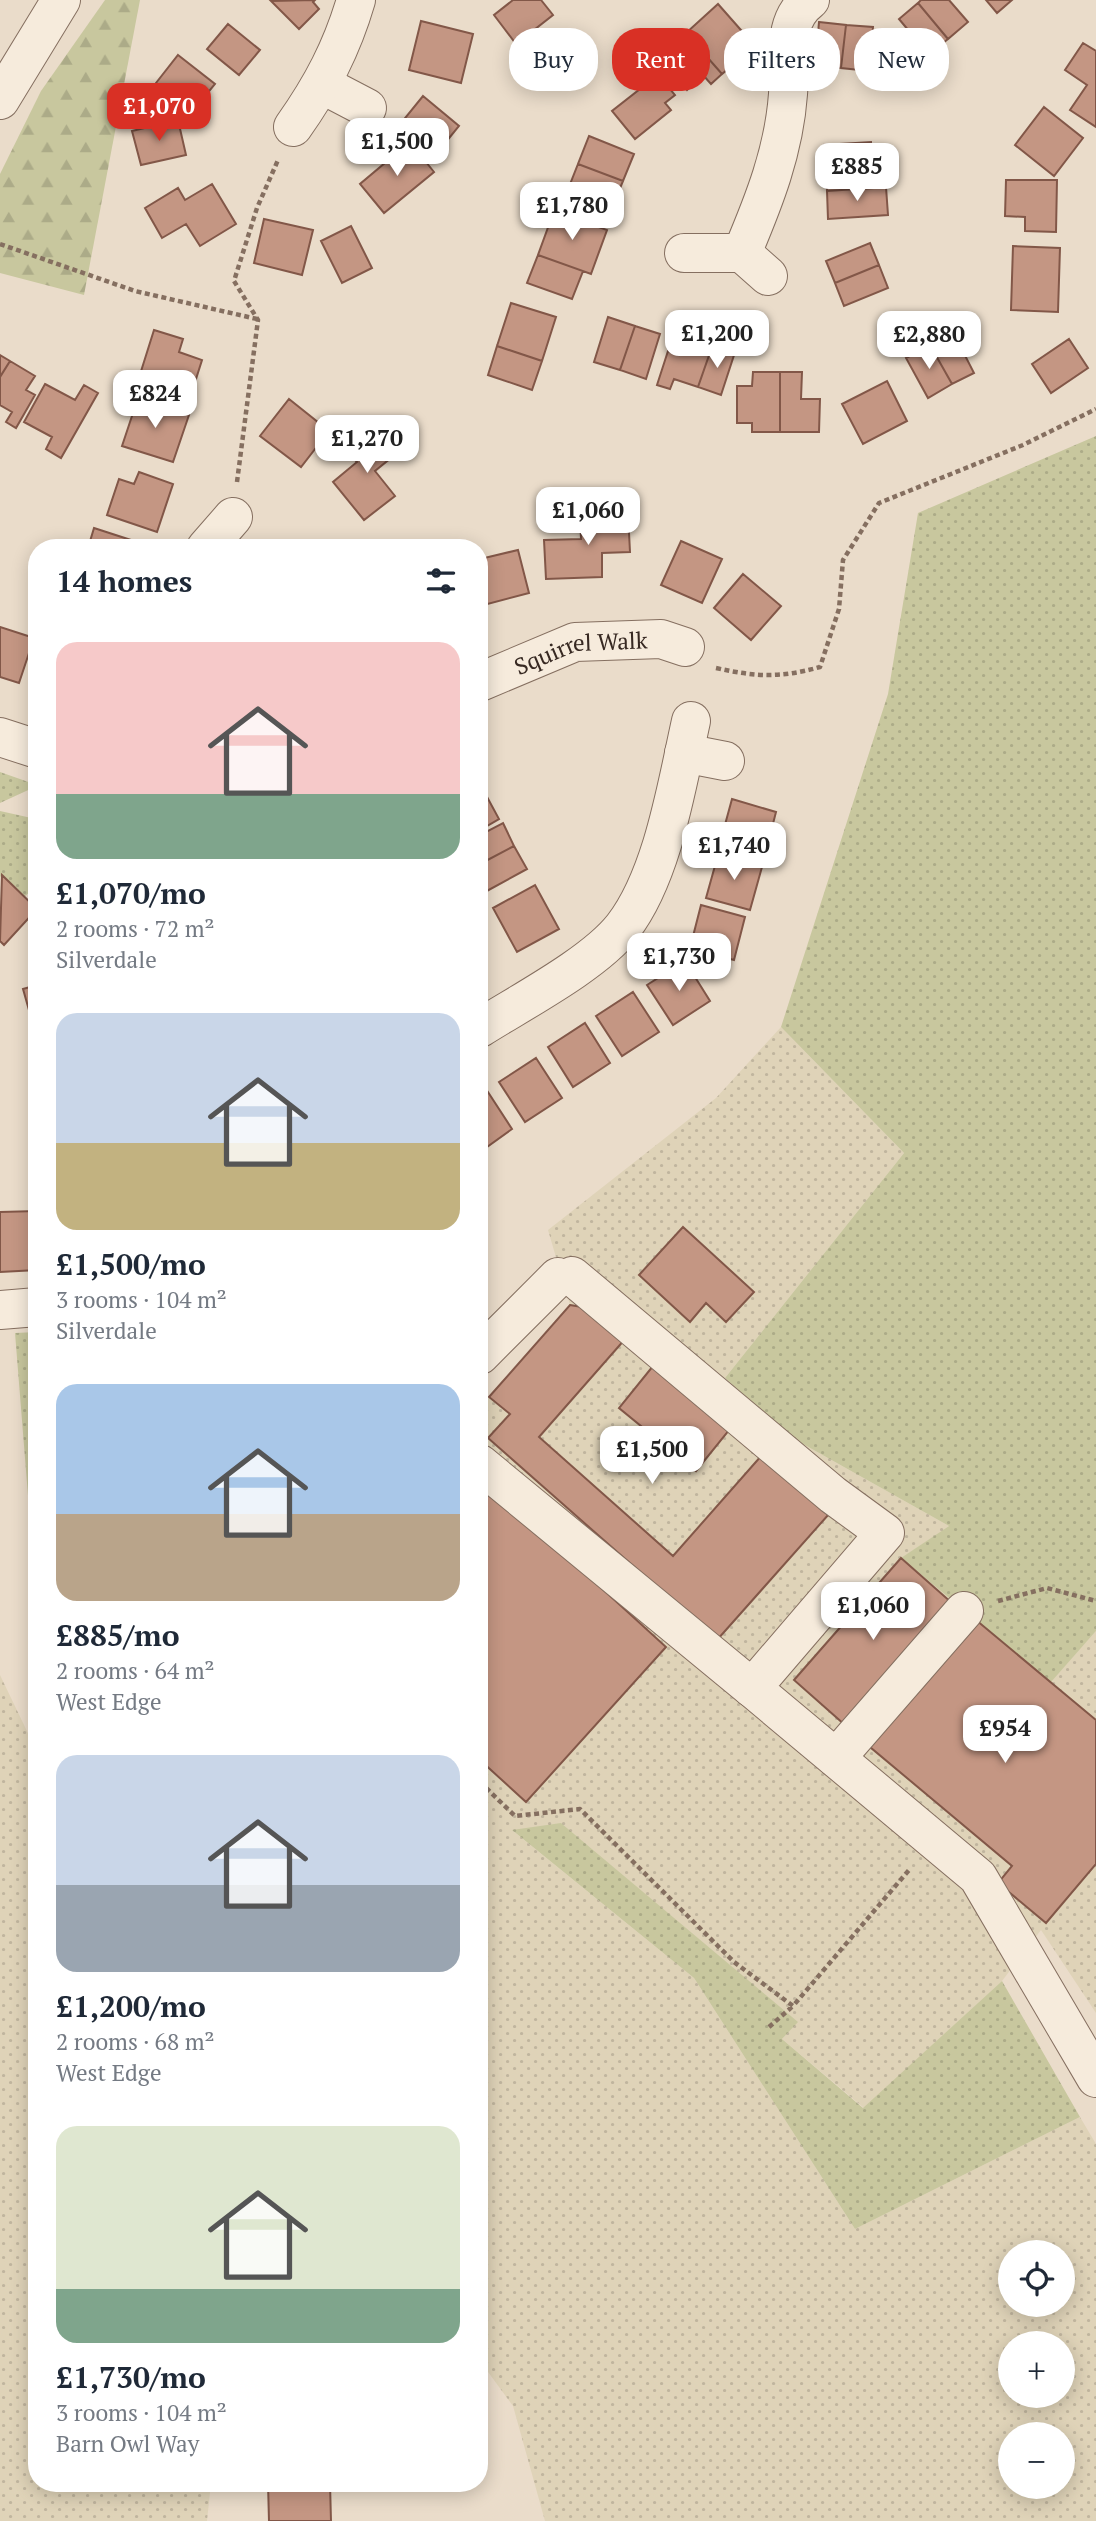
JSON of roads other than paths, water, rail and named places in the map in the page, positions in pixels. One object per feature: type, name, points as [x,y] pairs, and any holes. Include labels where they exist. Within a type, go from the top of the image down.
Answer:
[{"type":"street","points":[[0,100],[61,0]]},
{"type":"street","points":[[293,127],[323,85],[344,41],[356,0]]},
{"type":"street","points":[[684,253],[755,264],[763,203],[783,140],[789,92],[788,40],[799,9],[810,0]]},
{"type":"street","points":[[323,85],[367,108]]},
{"type":"street","points":[[213,539],[233,517]]},
{"type":"street","name":"Squirrel Walk","points":[[488,679],[575,642],[661,639],[699,657]]},
{"type":"street","points":[[0,737],[28,746]]},
{"type":"street","points":[[488,1023],[583,962],[622,928],[649,887],[687,737],[725,761]]},
{"type":"street","points":[[488,1348],[565,1277],[832,1495],[885,1533],[752,1688]]},
{"type":"street","points":[[0,1310],[28,1308]]},
{"type":"street","points":[[488,1471],[978,1877],[1096,2077]]},
{"type":"street","points":[[836,1758],[964,1611]]}]
